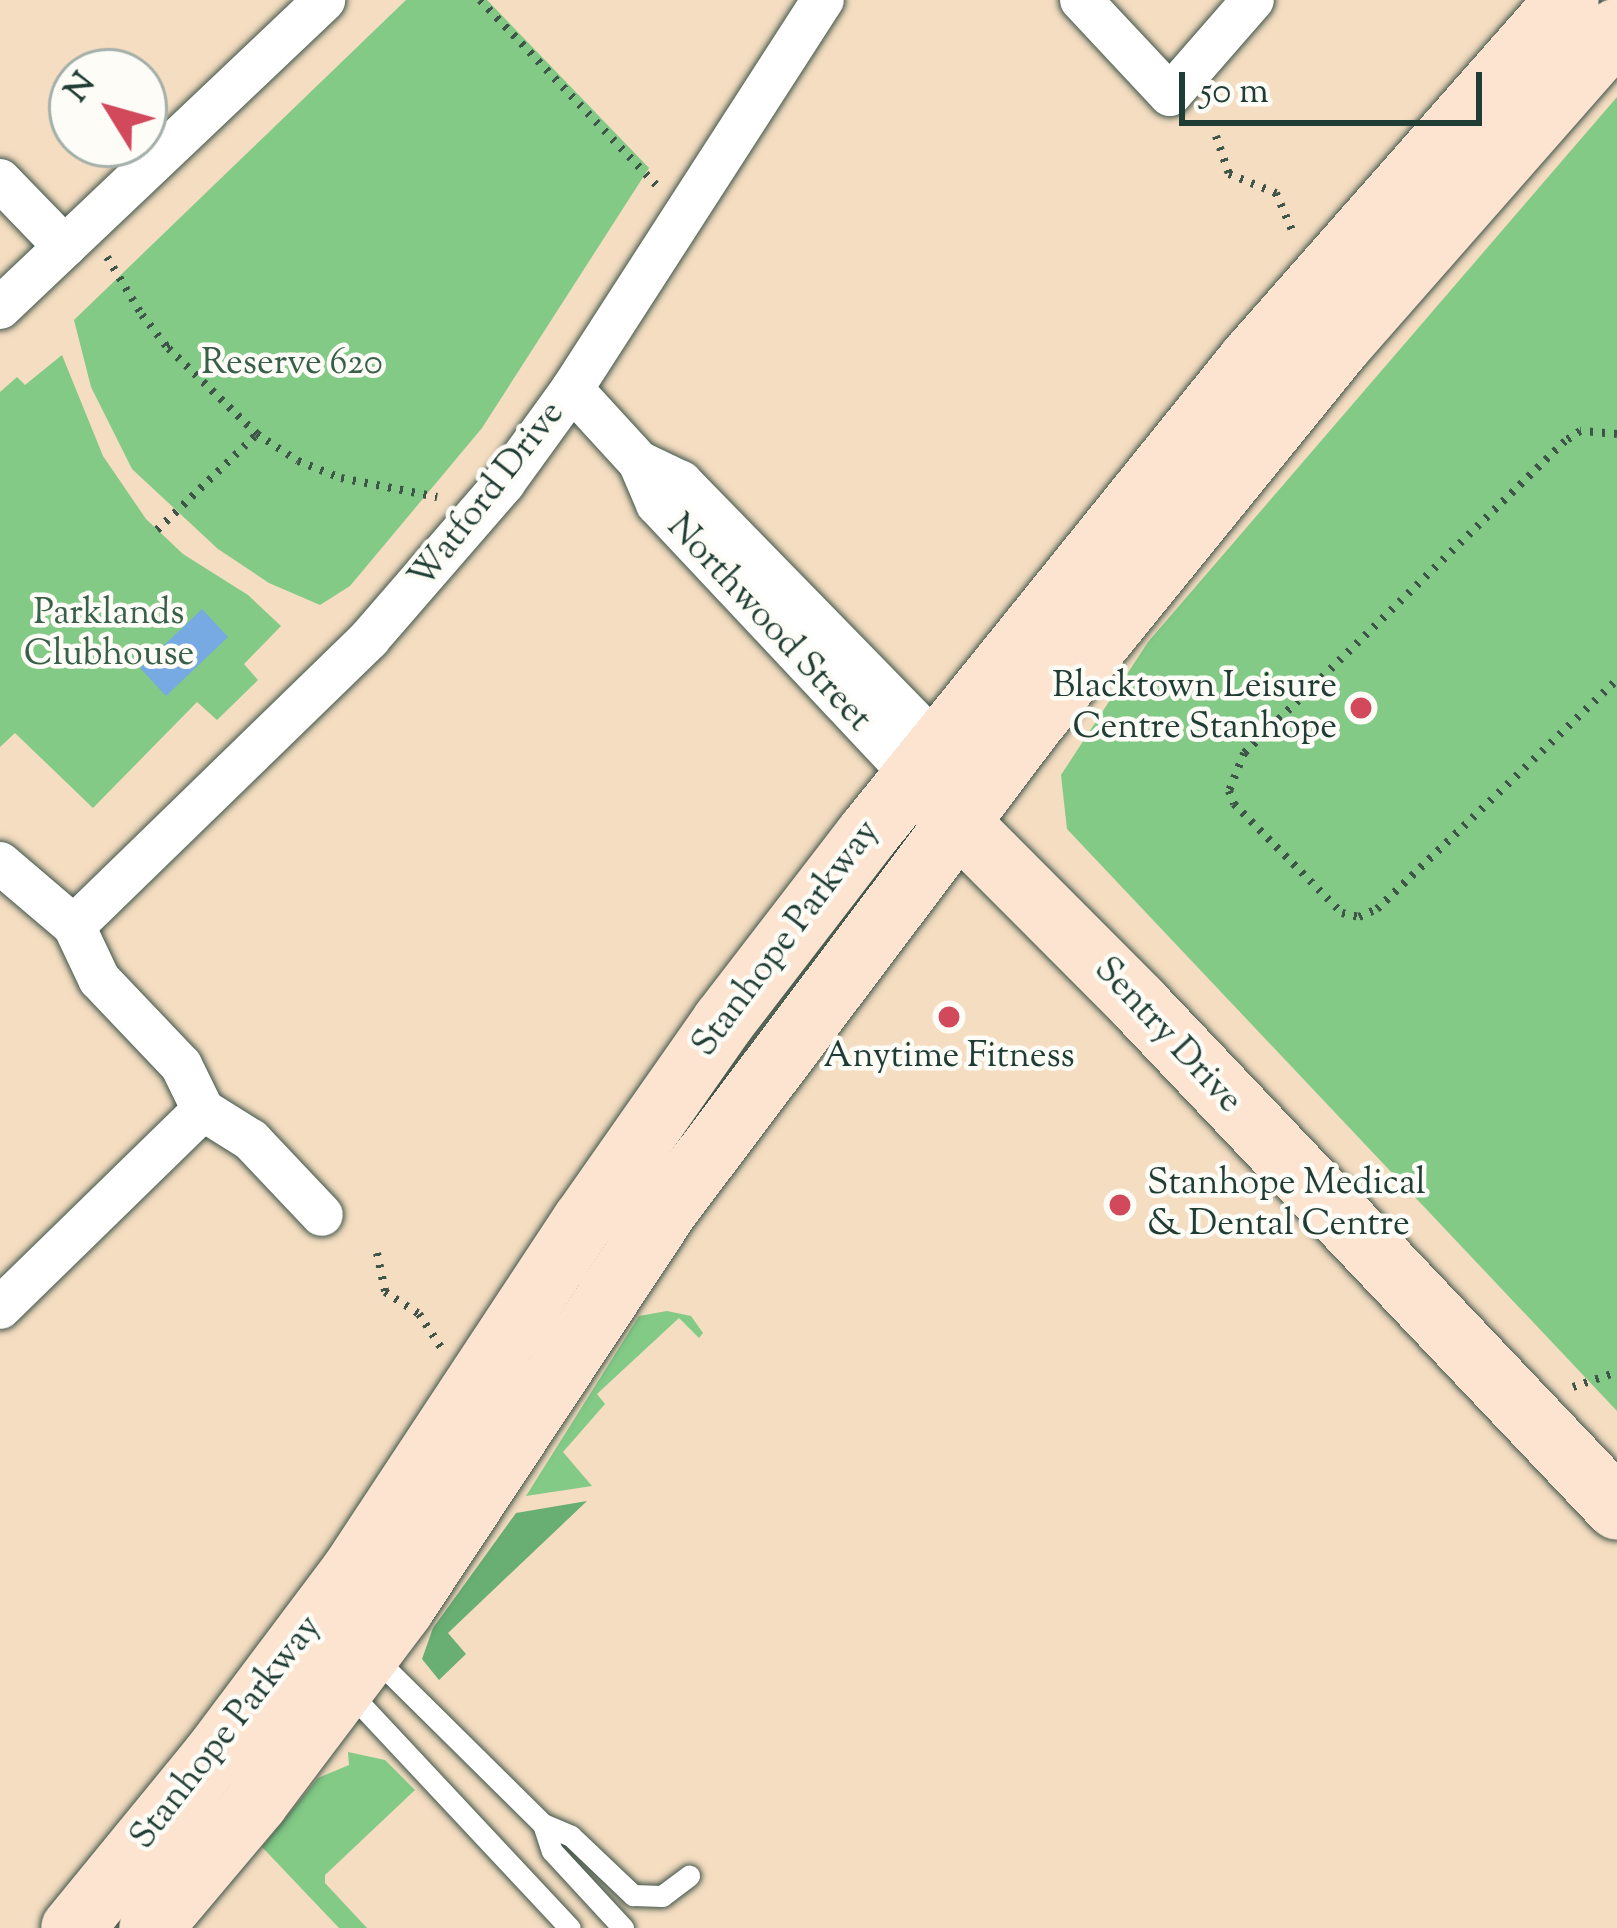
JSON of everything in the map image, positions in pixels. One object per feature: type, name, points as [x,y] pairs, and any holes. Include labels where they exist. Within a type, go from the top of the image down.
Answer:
[{"type":"main road","name":"Stanhope Parkway","points":[[150,1928],[332,1649],[723,1021],[924,760],[1327,268],[1567,0]]},
{"type":"main road","name":"Stanhope Parkway","points":[[72,1928],[332,1649],[969,804],[1167,550],[1617,28]]},
{"type":"main road","name":"Sentry Drive","points":[[924,760],[1138,958],[1262,1102],[1617,1472]]},
{"type":"main road","name":"Sentry Drive","points":[[969,804],[1617,1508]]},
{"type":"street","points":[[0,308],[324,0]]},
{"type":"street","name":"Watford Drive","points":[[74,926],[437,566],[572,389],[823,0]]},
{"type":"street","points":[[1081,0],[1170,95],[1253,0]]},
{"type":"street","points":[[0,180],[64,247]]},
{"type":"street","name":"Northwood Street","points":[[572,389],[639,462],[681,482],[924,760]]},
{"type":"street","points":[[0,863],[39,902],[74,926],[99,979],[181,1065],[203,1110],[251,1140],[322,1215]]},
{"type":"street","points":[[0,1308],[203,1110]]},
{"type":"lane","points":[[332,1649],[543,1824],[571,1836],[633,1895],[662,1897],[688,1876]]},
{"type":"lane","points":[[332,1649],[569,1928]]},
{"type":"lane","points":[[543,1824],[552,1851],[623,1928]]},
{"type":"path","points":[[480,0],[686,212]]},
{"type":"path","points":[[1216,136],[1228,174],[1276,193],[1293,234],[1304,244]]},
{"type":"path","points":[[107,257],[170,345],[257,434],[298,461],[341,478],[437,497]]},
{"type":"path","points":[[1617,434],[1580,431],[1565,441],[1244,753],[1229,791],[1234,804],[1342,913],[1358,916],[1377,909],[1617,680]]},
{"type":"path","points":[[158,530],[257,434]]},
{"type":"path","points":[[377,1253],[385,1292],[419,1314],[431,1338],[452,1357]]},
{"type":"path","points":[[1567,1392],[1617,1372]]},
{"type":"green space","name":"Reserve 620","points":[[406,0],[487,0],[649,168],[482,428],[350,586],[320,605],[269,583],[218,549],[132,469],[91,387],[74,320]]},
{"type":"green space","name":"Blacktown Leisure Centre Stanhope","points":[[1617,97],[1617,1411],[1067,829],[1061,775],[1148,642]]},
{"type":"green space","name":"Parklands Clubhouse","points":[[62,355],[103,456],[146,519],[183,554],[248,595],[281,626],[244,664],[258,680],[217,720],[197,702],[93,808],[15,733],[0,747],[0,392],[17,377],[25,385]]},
{"type":"green space","points":[[667,1311],[691,1316],[703,1333],[699,1338],[679,1318],[597,1394],[605,1404],[563,1452],[592,1486],[526,1496],[639,1316]]},
{"type":"green space","points":[[587,1501],[448,1633],[466,1654],[439,1680],[422,1659],[433,1628],[516,1513]]},
{"type":"green space","points":[[348,1752],[385,1760],[415,1790],[325,1875],[325,1883],[367,1928],[339,1928],[262,1847],[318,1778],[349,1765]]},
{"type":"water","points":[[202,609],[228,637],[166,696],[140,668]]},
{"type":"place","name":"Blacktown Leisure Centre Stanhope","points":[[1361,708]]},
{"type":"place","name":"Anytime Fitness","points":[[949,1017]]},
{"type":"place","name":"Stanhope Medical & Dental Centre","points":[[1120,1205]]}]
